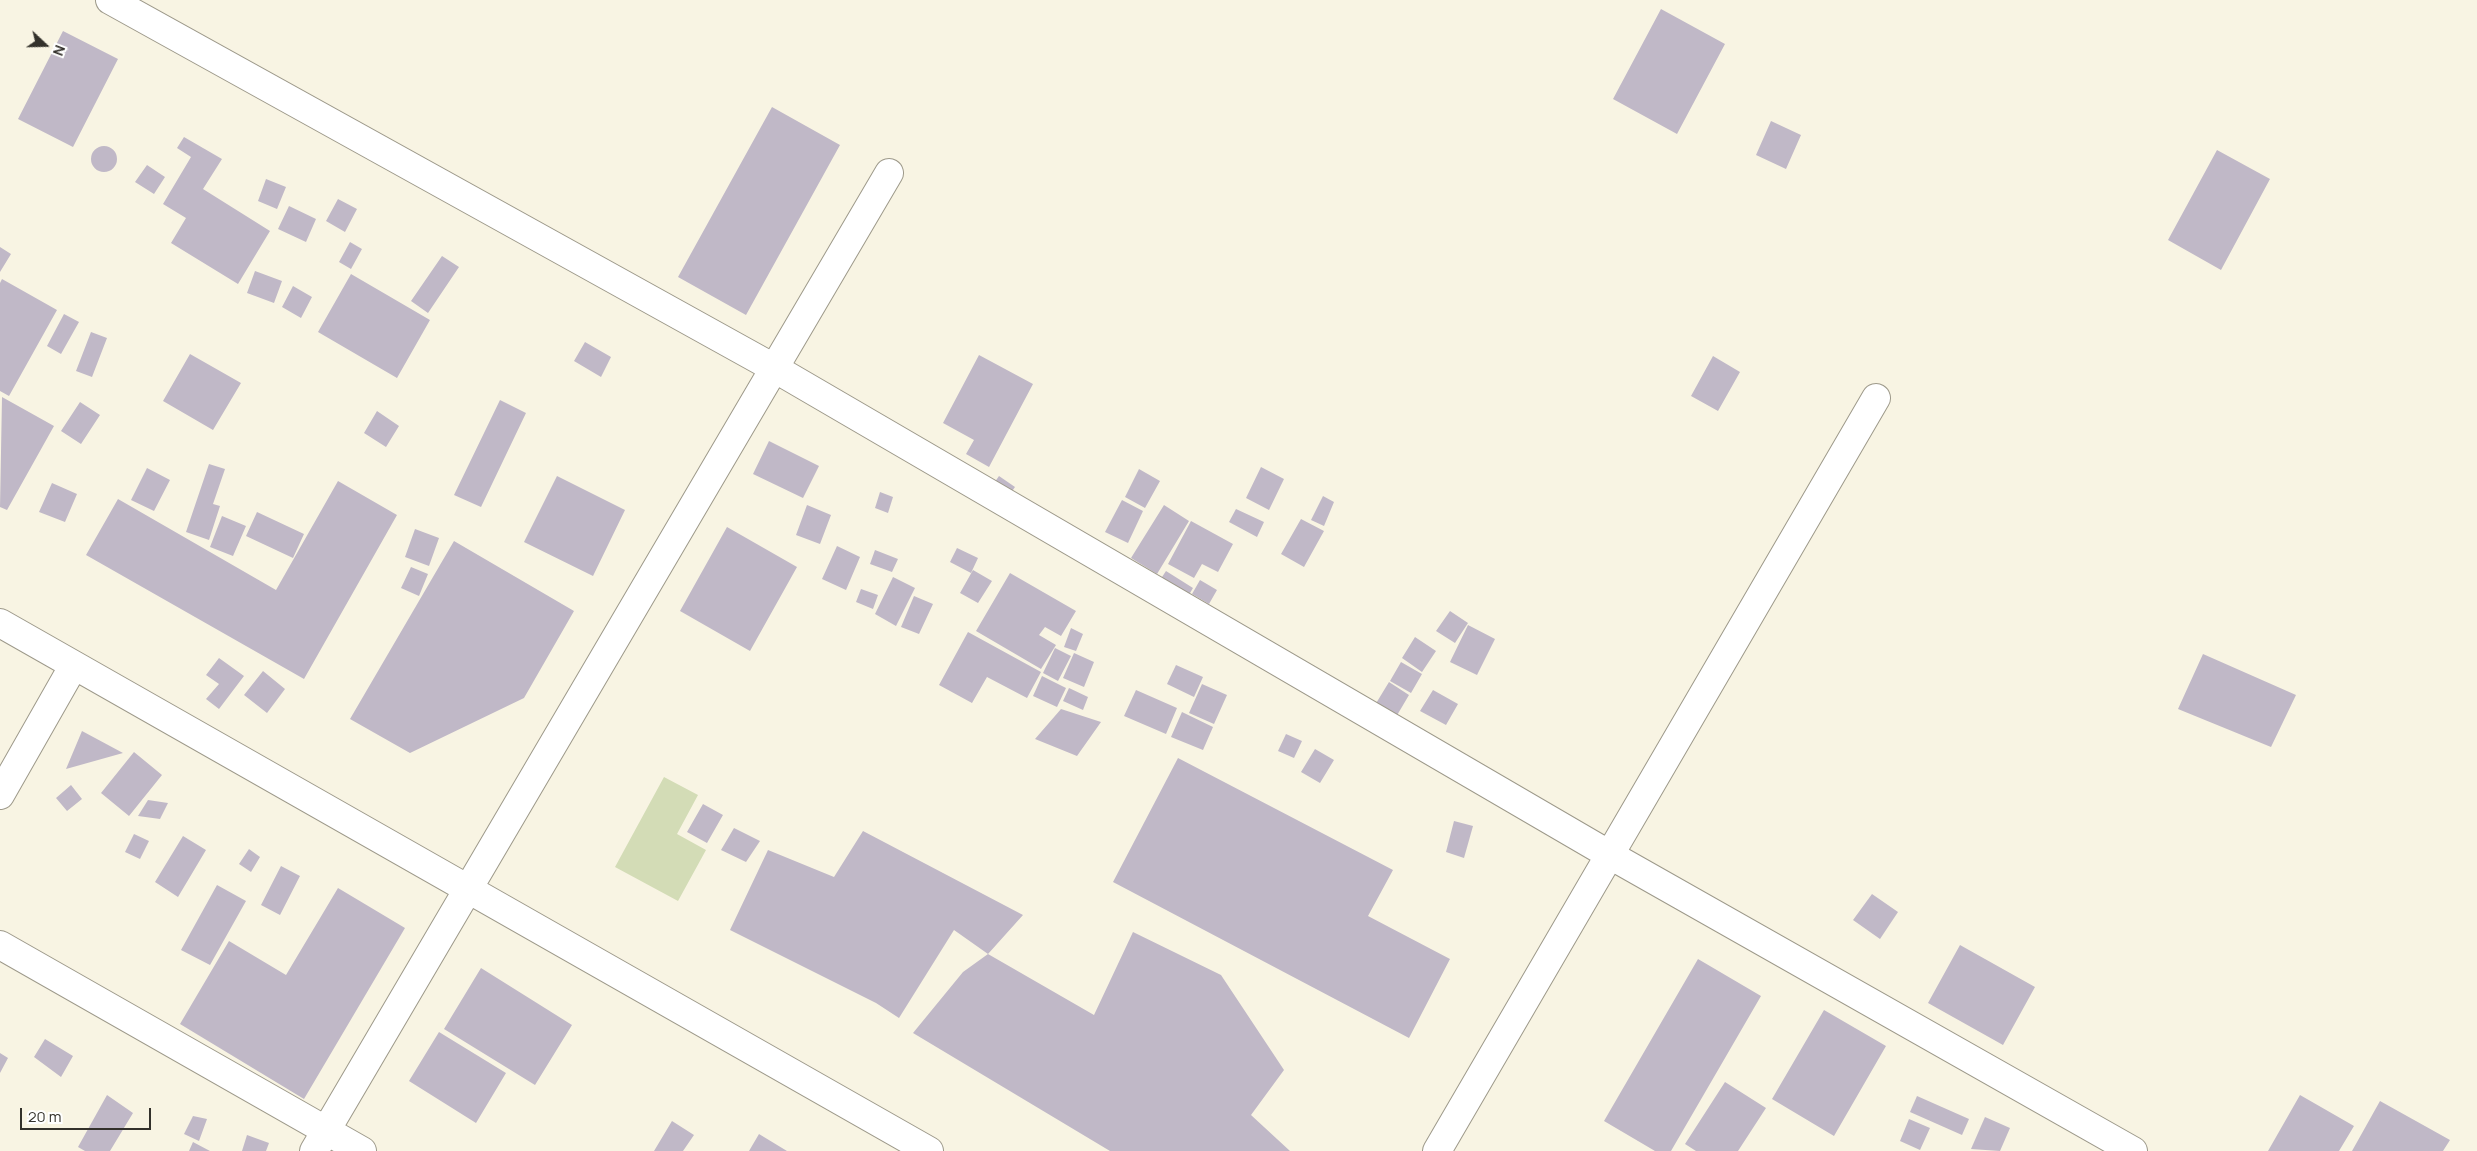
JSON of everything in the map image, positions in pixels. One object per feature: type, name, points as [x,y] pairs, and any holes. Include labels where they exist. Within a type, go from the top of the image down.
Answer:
[{"type":"street","points":[[110,0],[774,368],[1610,855],[2133,1151]]},
{"type":"street","points":[[320,1141],[889,173]]},
{"type":"street","points":[[1437,1151],[1876,398]]},
{"type":"street","points":[[0,623],[928,1151]]},
{"type":"street","points":[[0,795],[74,665]]},
{"type":"street","points":[[0,945],[320,1141],[362,1151]]},
{"type":"green space","points":[[664,777],[698,795],[677,834],[706,850],[678,901],[615,867]]},
{"type":"building","points":[[1661,9],[1725,44],[1677,134],[1613,99]]},
{"type":"building","points":[[63,31],[118,59],[73,147],[18,119]]},
{"type":"building","points":[[772,107],[840,145],[746,315],[678,277]]},
{"type":"building","points":[[1771,121],[1801,135],[1786,169],[1756,155]]},
{"type":"building","points":[[184,137],[222,159],[203,189],[270,231],[238,284],[171,243],[186,218],[163,204],[191,157],[177,148]]},
{"type":"building","points":[[104,146],[113,150],[117,159],[113,168],[104,172],[95,168],[91,159],[95,150]]},
{"type":"building","points":[[2217,150],[2270,179],[2221,270],[2168,240]]},
{"type":"building","points":[[147,165],[165,177],[154,194],[135,182]]},
{"type":"building","points":[[266,179],[286,187],[277,209],[258,201]]},
{"type":"building","points":[[338,199],[357,209],[345,232],[326,221]]},
{"type":"building","points":[[289,206],[316,219],[306,242],[278,229]]},
{"type":"building","points":[[350,242],[362,249],[351,269],[339,262]]},
{"type":"building","points":[[0,247],[11,254],[0,272]]},
{"type":"building","points":[[442,256],[459,267],[428,313],[411,301]]},
{"type":"building","points":[[255,271],[282,281],[274,303],[247,293]]},
{"type":"building","points":[[351,274],[430,320],[397,378],[318,332]]},
{"type":"building","points":[[2,279],[57,310],[9,396],[0,391],[0,283]]},
{"type":"building","points":[[293,286],[312,297],[301,318],[282,307]]},
{"type":"building","points":[[64,314],[79,322],[61,354],[47,346]]},
{"type":"building","points":[[91,332],[107,338],[92,377],[76,371]]},
{"type":"building","points":[[585,342],[611,357],[601,377],[574,361]]},
{"type":"building","points":[[190,354],[241,383],[213,430],[163,401]]},
{"type":"building","points":[[979,355],[1033,384],[989,467],[966,454],[974,440],[943,423]]},
{"type":"building","points":[[1713,356],[1740,372],[1718,411],[1691,396]]},
{"type":"building","points":[[2,397],[54,426],[7,510],[0,507]]},
{"type":"building","points":[[500,400],[526,413],[481,507],[454,495]]},
{"type":"building","points":[[80,402],[100,415],[81,444],[61,431]]},
{"type":"building","points":[[377,411],[399,426],[386,447],[364,433]]},
{"type":"building","points":[[769,441],[819,466],[803,498],[753,474]]},
{"type":"building","points":[[209,464],[225,469],[213,504],[220,506],[209,540],[186,532]]},
{"type":"building","points":[[1261,467],[1284,479],[1269,510],[1246,498]]},
{"type":"building","points":[[147,468],[170,480],[154,511],[131,500]]},
{"type":"building","points":[[1139,469],[1160,481],[1145,508],[1125,497]]},
{"type":"building","points":[[557,476],[625,510],[593,576],[524,542]]},
{"type":"building","points":[[999,476],[1015,487],[1008,497],[992,486]]},
{"type":"building","points":[[338,481],[397,515],[304,679],[86,555],[118,499],[276,590]]},
{"type":"building","points":[[52,483],[77,494],[65,522],[39,512]]},
{"type":"building","points":[[880,492],[893,497],[888,513],[875,508]]},
{"type":"building","points":[[1323,496],[1334,502],[1324,526],[1311,520]]},
{"type":"building","points":[[1122,500],[1143,511],[1128,543],[1105,532]]},
{"type":"building","points":[[807,505],[831,515],[820,544],[796,535]]},
{"type":"building","points":[[1164,505],[1189,521],[1157,574],[1131,558]]},
{"type":"building","points":[[1236,509],[1264,522],[1257,537],[1229,522]]},
{"type":"building","points":[[257,512],[304,534],[293,558],[246,536]]},
{"type":"building","points":[[222,516],[246,526],[233,556],[210,547]]},
{"type":"building","points":[[1301,519],[1324,531],[1304,567],[1281,554]]},
{"type":"building","points":[[1191,521],[1233,544],[1218,572],[1202,564],[1194,578],[1168,564]]},
{"type":"building","points":[[727,527],[797,567],[750,651],[680,611]]},
{"type":"building","points":[[415,529],[439,538],[429,566],[405,557]]},
{"type":"building","points":[[454,541],[574,611],[524,698],[410,753],[350,719]]},
{"type":"building","points":[[837,546],[860,557],[846,590],[822,579]]},
{"type":"building","points":[[957,548],[978,558],[971,573],[950,562]]},
{"type":"building","points":[[875,550],[898,559],[892,572],[870,564]]},
{"type":"building","points":[[411,567],[428,574],[419,596],[401,588]]},
{"type":"building","points":[[973,570],[992,581],[978,603],[960,593]]},
{"type":"building","points":[[1166,571],[1193,588],[1187,598],[1160,580]]},
{"type":"building","points":[[1010,573],[1076,611],[1061,636],[1045,627],[1039,635],[1056,645],[1041,669],[976,631]]},
{"type":"building","points":[[893,577],[915,588],[896,626],[875,614]]},
{"type":"building","points":[[1200,580],[1217,590],[1209,604],[1192,594]]},
{"type":"building","points":[[861,589],[878,595],[873,609],[856,602]]},
{"type":"building","points":[[914,596],[933,604],[919,634],[901,627]]},
{"type":"building","points":[[1450,611],[1468,623],[1455,643],[1436,631]]},
{"type":"building","points":[[1468,625],[1495,639],[1477,675],[1450,662]]},
{"type":"building","points":[[1071,628],[1083,634],[1076,651],[1064,647]]},
{"type":"building","points":[[968,632],[1041,672],[1027,698],[987,677],[972,703],[939,685]]},
{"type":"building","points":[[1415,637],[1436,651],[1422,672],[1402,658]]},
{"type":"building","points":[[1055,648],[1071,656],[1058,681],[1043,673]]},
{"type":"building","points":[[1074,653],[1094,662],[1084,687],[1063,678]]},
{"type":"building","points":[[2203,654],[2296,695],[2271,747],[2178,709]]},
{"type":"building","points":[[219,658],[244,676],[219,709],[206,699],[219,684],[206,675]]},
{"type":"building","points":[[1401,662],[1422,674],[1411,693],[1390,681]]},
{"type":"building","points":[[1176,665],[1203,677],[1194,697],[1167,684]]},
{"type":"building","points":[[263,671],[285,689],[267,713],[244,695]]},
{"type":"building","points":[[1042,676],[1066,688],[1057,707],[1033,696]]},
{"type":"building","points":[[1389,682],[1409,695],[1396,717],[1375,705]]},
{"type":"building","points":[[1202,684],[1227,695],[1214,724],[1189,713]]},
{"type":"building","points":[[1069,688],[1088,697],[1083,710],[1063,701]]},
{"type":"building","points":[[1136,690],[1177,708],[1166,734],[1124,716]]},
{"type":"building","points":[[1433,690],[1458,704],[1446,725],[1420,711]]},
{"type":"building","points":[[1061,709],[1101,722],[1077,756],[1035,739]]},
{"type":"building","points":[[1182,712],[1213,727],[1203,750],[1171,737]]},
{"type":"building","points":[[82,731],[123,753],[66,769]]},
{"type":"building","points":[[1286,734],[1302,741],[1294,758],[1278,751]]},
{"type":"building","points":[[1315,749],[1334,760],[1320,783],[1301,772]]},
{"type":"building","points":[[134,752],[162,775],[129,816],[101,793]]},
{"type":"building","points":[[1178,758],[1393,870],[1368,916],[1450,959],[1409,1038],[1113,882]]},
{"type":"building","points":[[71,785],[82,799],[67,811],[56,798]]},
{"type":"building","points":[[148,800],[168,803],[160,819],[138,816]]},
{"type":"building","points":[[703,804],[723,815],[707,843],[687,832]]},
{"type":"building","points":[[1454,821],[1473,826],[1464,858],[1446,852]]},
{"type":"building","points":[[734,828],[760,841],[746,862],[721,850]]},
{"type":"building","points":[[863,831],[1023,915],[988,954],[954,930],[899,1018],[876,1003],[730,930],[768,850],[834,877]]},
{"type":"building","points":[[134,834],[149,841],[140,859],[125,852]]},
{"type":"building","points":[[183,836],[206,850],[178,897],[155,882]]},
{"type":"building","points":[[249,849],[260,857],[251,872],[239,864]]},
{"type":"building","points":[[281,866],[300,876],[280,915],[261,905]]},
{"type":"building","points":[[217,885],[246,901],[210,965],[181,950]]},
{"type":"building","points":[[338,888],[405,928],[304,1099],[180,1024],[229,941],[286,975]]},
{"type":"building","points":[[1872,894],[1898,912],[1880,939],[1853,920]]},
{"type":"building","points":[[1133,932],[1221,975],[1284,1070],[1251,1115],[1290,1151],[1110,1151],[913,1033],[963,972],[988,954],[1094,1015]]},
{"type":"building","points":[[1960,945],[2035,987],[2003,1045],[1928,1003]]},
{"type":"building","points":[[1698,959],[1761,996],[1671,1151],[1655,1151],[1604,1121]]},
{"type":"building","points":[[481,968],[572,1025],[535,1085],[444,1029]]},
{"type":"building","points":[[1824,1010],[1886,1046],[1834,1136],[1772,1099]]},
{"type":"building","points":[[439,1032],[506,1073],[476,1123],[409,1081]]},
{"type":"building","points":[[45,1039],[73,1056],[61,1077],[34,1057]]},
{"type":"building","points":[[0,1053],[8,1058],[0,1073]]},
{"type":"building","points":[[1725,1082],[1766,1108],[1738,1151],[1696,1151],[1685,1144]]},
{"type":"building","points":[[107,1095],[133,1113],[110,1151],[85,1151],[78,1147]]},
{"type":"building","points":[[2300,1095],[2354,1126],[2339,1151],[2268,1151]]},
{"type":"building","points":[[1917,1096],[1969,1119],[1962,1135],[1910,1112]]},
{"type":"building","points":[[2380,1101],[2450,1140],[2443,1151],[2352,1151]]},
{"type":"building","points":[[193,1116],[207,1119],[199,1141],[184,1134]]},
{"type":"building","points":[[1985,1117],[2010,1128],[2000,1151],[1971,1149]]},
{"type":"building","points":[[1909,1119],[1930,1128],[1920,1150],[1900,1141]]},
{"type":"building","points":[[672,1121],[694,1135],[683,1151],[654,1151]]},
{"type":"building","points":[[759,1134],[787,1151],[749,1151]]},
{"type":"building","points":[[247,1135],[269,1143],[266,1151],[242,1151]]},
{"type":"building","points":[[193,1142],[210,1151],[189,1151]]}]
